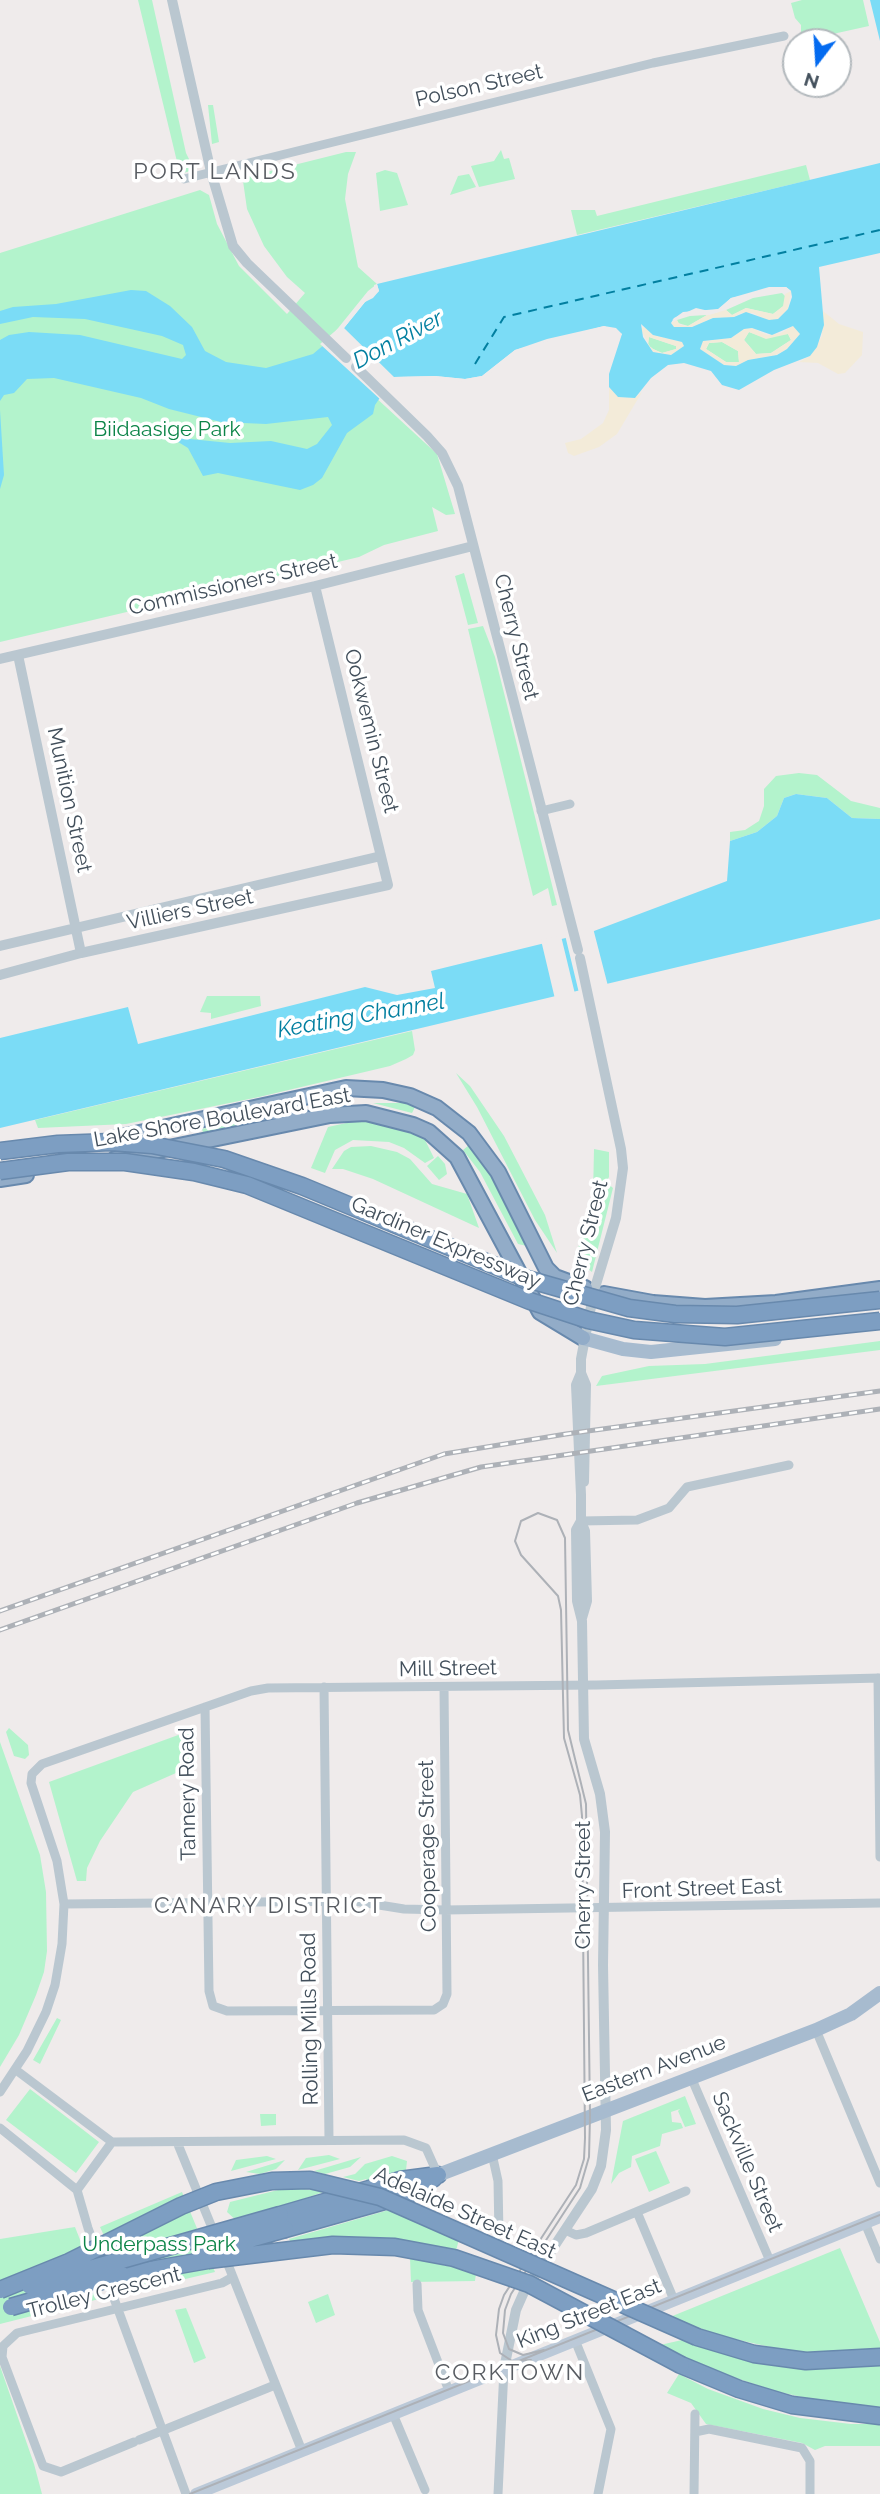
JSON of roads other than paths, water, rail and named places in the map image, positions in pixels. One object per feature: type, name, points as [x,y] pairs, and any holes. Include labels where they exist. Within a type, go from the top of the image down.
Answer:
[{"type":"highway","name":"Lake Shore Boulevard East","points":[[0,1152],[43,1144],[102,1141],[359,1087],[396,1093],[438,1108],[462,1127],[484,1150],[512,1197],[546,1268],[555,1277],[594,1291],[653,1303],[705,1307],[776,1303],[880,1289]]},
{"type":"highway","points":[[255,1108],[311,1119]]},
{"type":"highway","name":"Lake Shore Boulevard East","points":[[0,1179],[180,1147],[311,1119],[349,1114],[382,1115],[424,1130],[447,1146],[457,1157],[505,1242],[540,1312],[583,1338]]},
{"type":"highway","name":"Gardiner Expressway","points":[[0,1152],[58,1144],[112,1142],[152,1145],[224,1159],[302,1185],[527,1279],[629,1308],[675,1314],[737,1315],[880,1300]]},
{"type":"highway","name":"Gardiner Expressway","points":[[0,1171],[68,1162],[125,1162],[194,1172],[247,1185],[530,1301],[588,1320],[634,1330],[725,1337],[880,1319]]},
{"type":"highway","name":"Eastern Avenue","points":[[0,2292],[283,2222],[409,2194],[438,2175]]},
{"type":"highway","name":"Adelaide Street East","points":[[0,2292],[216,2192],[272,2180],[310,2180],[380,2197],[697,2337],[754,2354],[806,2361],[880,2357]]},
{"type":"highway","name":"Eastern Avenue","points":[[4,2310],[122,2275],[283,2222]]},
{"type":"highway","points":[[122,2275],[232,2256],[333,2245],[425,2252],[474,2263],[529,2284],[681,2365],[771,2399],[811,2409],[880,2416]]},
{"type":"main road","name":"Lake Shore Boulevard East","points":[[583,1338],[637,1351],[666,1351],[810,1335],[880,1319]]},
{"type":"main road","name":"Eastern Avenue","points":[[438,2175],[816,2030],[851,2014],[880,1993]]},
{"type":"main road","name":"King Street East","points":[[195,2494],[880,2217]]},
{"type":"street","points":[[172,0],[211,172],[233,246],[247,263],[346,358]]},
{"type":"street","name":"Polson Street","points":[[184,179],[642,65],[782,36]]},
{"type":"street","name":"Cherry Street","points":[[356,367],[410,418],[442,453],[458,486],[569,912],[589,996],[623,1168],[616,1218],[583,1338],[581,1373],[586,1385],[586,1454],[581,1495],[587,1601],[582,1621],[584,1739],[600,1794],[605,1832],[604,2151],[597,2179],[520,2301],[513,2320],[504,2369]]},
{"type":"street","name":"Commissioners Street","points":[[0,659],[315,586],[473,546]]},
{"type":"street","name":"Ookwemin Street","points":[[315,586],[388,885]]},
{"type":"street","name":"Munition Street","points":[[18,655],[81,953]]},
{"type":"street","points":[[541,811],[570,804]]},
{"type":"street","name":"Villiers Street","points":[[0,946],[381,856]]},
{"type":"street","name":"Villiers Street","points":[[0,975],[81,953],[388,885]]},
{"type":"street","points":[[581,1521],[637,1520],[669,1508],[687,1487],[789,1465]]},
{"type":"street","points":[[879,1678],[880,1857]]},
{"type":"street","name":"Mill Street","points":[[64,1904],[57,1861],[31,1783],[32,1774],[43,1764],[261,1689],[879,1678]]},
{"type":"street","name":"Rolling Mills Road","points":[[324,1687],[329,2140]]},
{"type":"street","name":"Cooperage Street","points":[[328,2011],[434,2010],[443,2004],[447,1994],[444,1687]]},
{"type":"street","name":"Tannery Road","points":[[205,1707],[209,1991],[212,2006],[227,2011],[328,2011]]},
{"type":"street","name":"Front Street East","points":[[64,1904],[327,1901],[363,1902],[404,1909],[446,1910],[880,1903]]},
{"type":"street","points":[[0,2092],[16,2070],[51,1998],[61,1951],[64,1904]]},
{"type":"street","points":[[816,2030],[880,2182]]},
{"type":"street","points":[[16,2070],[112,2142],[414,2142],[426,2148],[438,2175]]},
{"type":"street","name":"Sackville Street","points":[[691,2077],[770,2261]]},
{"type":"street","points":[[0,2128],[77,2190],[88,2228],[119,2306],[186,2494]]},
{"type":"street","points":[[77,2190],[112,2142]]},
{"type":"street","points":[[177,2142],[302,2451]]},
{"type":"street","points":[[492,2154],[498,2181],[499,2235]]},
{"type":"street","points":[[565,2230],[576,2235],[586,2233],[686,2191]]},
{"type":"street","points":[[637,2212],[674,2300]]},
{"type":"street","points":[[865,2223],[880,2259]]},
{"type":"street","name":"Trolley Crescent","points":[[233,2277],[222,2283],[17,2333],[6,2342],[2,2351],[43,2466],[61,2472],[275,2385]]},
{"type":"street","points":[[417,2284],[418,2310],[449,2391]]},
{"type":"street","points":[[575,2340],[611,2428],[598,2494]]},
{"type":"street","points":[[499,2494],[504,2369]]},
{"type":"street","points":[[393,2414],[425,2490]]},
{"type":"street","points":[[694,2494],[695,2414]]},
{"type":"street","points":[[695,2432],[709,2429],[802,2448],[810,2461],[810,2494]]},
{"type":"water","points":[[870,0],[880,0],[880,41]]},
{"type":"water","name":"Don River","points":[[880,163],[880,253],[819,267],[824,325],[817,347],[810,356],[774,370],[739,390],[722,385],[711,371],[684,363],[668,365],[651,378],[635,398],[618,397],[609,387],[609,374],[622,334],[604,326],[515,350],[482,376],[465,379],[435,376],[394,377],[375,405],[373,414],[347,433],[322,478],[300,490],[218,473],[203,476],[188,448],[170,437],[230,443],[271,441],[307,449],[317,444],[332,425],[328,417],[266,424],[221,422],[169,409],[141,398],[54,378],[27,379],[14,393],[4,395],[0,401],[0,340],[9,335],[29,332],[80,335],[182,359],[186,355],[183,345],[162,336],[85,319],[33,317],[0,324],[0,311],[131,290],[146,291],[170,306],[192,327],[205,351],[226,362],[266,368],[313,354],[344,328],[365,302],[373,298],[379,291],[377,284]],"holes":[[[786,287],[791,291],[792,297],[788,309],[778,319],[769,320],[746,312],[734,317],[713,318],[692,327],[674,327],[671,323],[674,318],[696,308],[709,311],[719,309],[731,298]],[[641,324],[653,335],[682,342],[684,346],[671,355],[653,352],[643,337]],[[793,326],[800,334],[787,349],[777,355],[748,360],[736,366],[724,365],[700,349],[703,341],[731,338],[744,329],[752,328],[772,335]]]},
{"type":"water","points":[[0,410],[4,475],[0,489]]},
{"type":"water","name":"Keating Channel","points":[[796,794],[827,798],[852,818],[880,819],[880,919],[0,1128],[0,1038],[128,1007],[138,1044],[365,987],[397,995],[435,988],[431,971],[594,931],[727,881],[730,841],[757,832],[777,816],[784,798]]},
{"type":"tram line","points":[[531,2360],[512,2361],[500,2353],[496,2335],[499,2309],[504,2295],[576,2185],[584,2159],[585,2138],[582,1816],[580,1795],[564,1738],[561,1610],[558,1596],[521,1555],[515,1541],[521,1521],[538,1513],[557,1520],[565,1538],[568,1730],[586,1804],[590,2116],[589,2157],[580,2188],[511,2294],[505,2310],[503,2333],[509,2349],[523,2355],[544,2350]]},
{"type":"tram line","points":[[190,2494],[880,2215]]},
{"type":"railway","points":[[0,1611],[444,1454],[566,1434],[880,1391]]},
{"type":"railway","points":[[0,1630],[357,1503],[481,1467],[880,1409]]},
{"type":"district","name":"PORT LANDS","points":[[215,172]]},
{"type":"district","name":"CANARY DISTRICT","points":[[269,1906]]},
{"type":"district","name":"CORKTOWN","points":[[510,2373]]},
{"type":"park label","name":"Biidaasige Park","points":[[167,430]]},
{"type":"park label","name":"Underpass Park","points":[[159,2245]]}]
